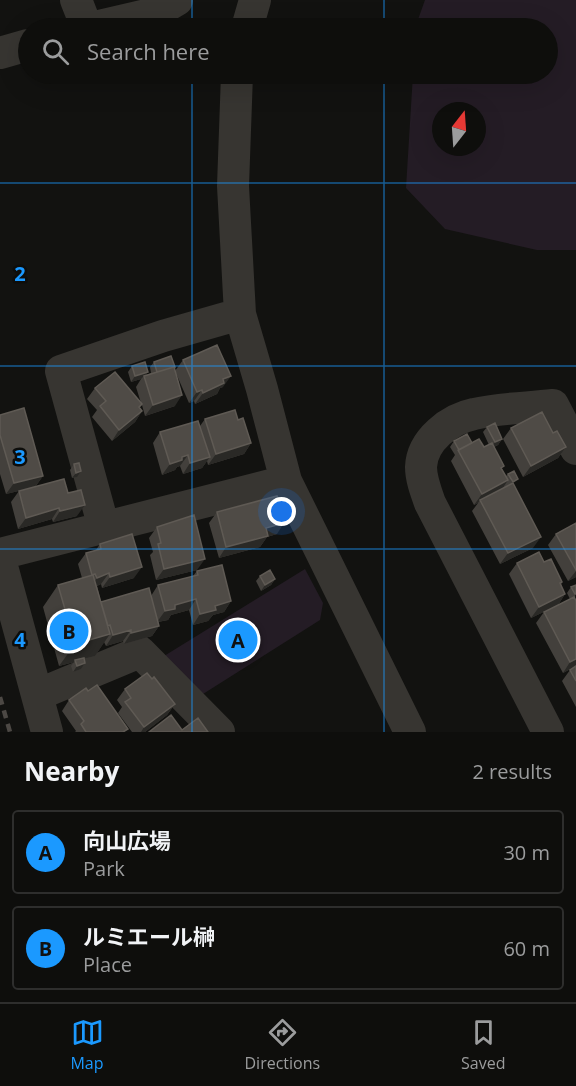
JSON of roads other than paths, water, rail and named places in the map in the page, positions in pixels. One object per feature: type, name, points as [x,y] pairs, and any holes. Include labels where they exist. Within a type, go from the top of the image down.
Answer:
[{"type":"street","points":[[76,0],[84,18]]},
{"type":"street","points":[[133,18],[155,13],[177,0]]},
{"type":"street","points":[[249,18],[255,0]]},
{"type":"street","points":[[0,53],[18,48]]},
{"type":"street","points":[[237,84],[233,186],[240,314],[286,481],[410,732]]},
{"type":"street","points":[[104,528],[61,371],[163,336],[240,314]]},
{"type":"street","points":[[548,732],[430,503],[424,489],[421,469],[426,448],[436,435],[455,420],[474,413],[553,405],[576,449]]},
{"type":"street","points":[[0,554],[286,481]]},
{"type":"street","points":[[0,559],[47,732]]},
{"type":"street","points":[[37,695],[140,652],[219,732]]},
{"type":"railway","points":[[0,697],[10,732]]},
{"type":"place","name":"ルミエール榊","points":[[69,631]]},
{"type":"place","name":"向山広場","points":[[238,640]]}]
